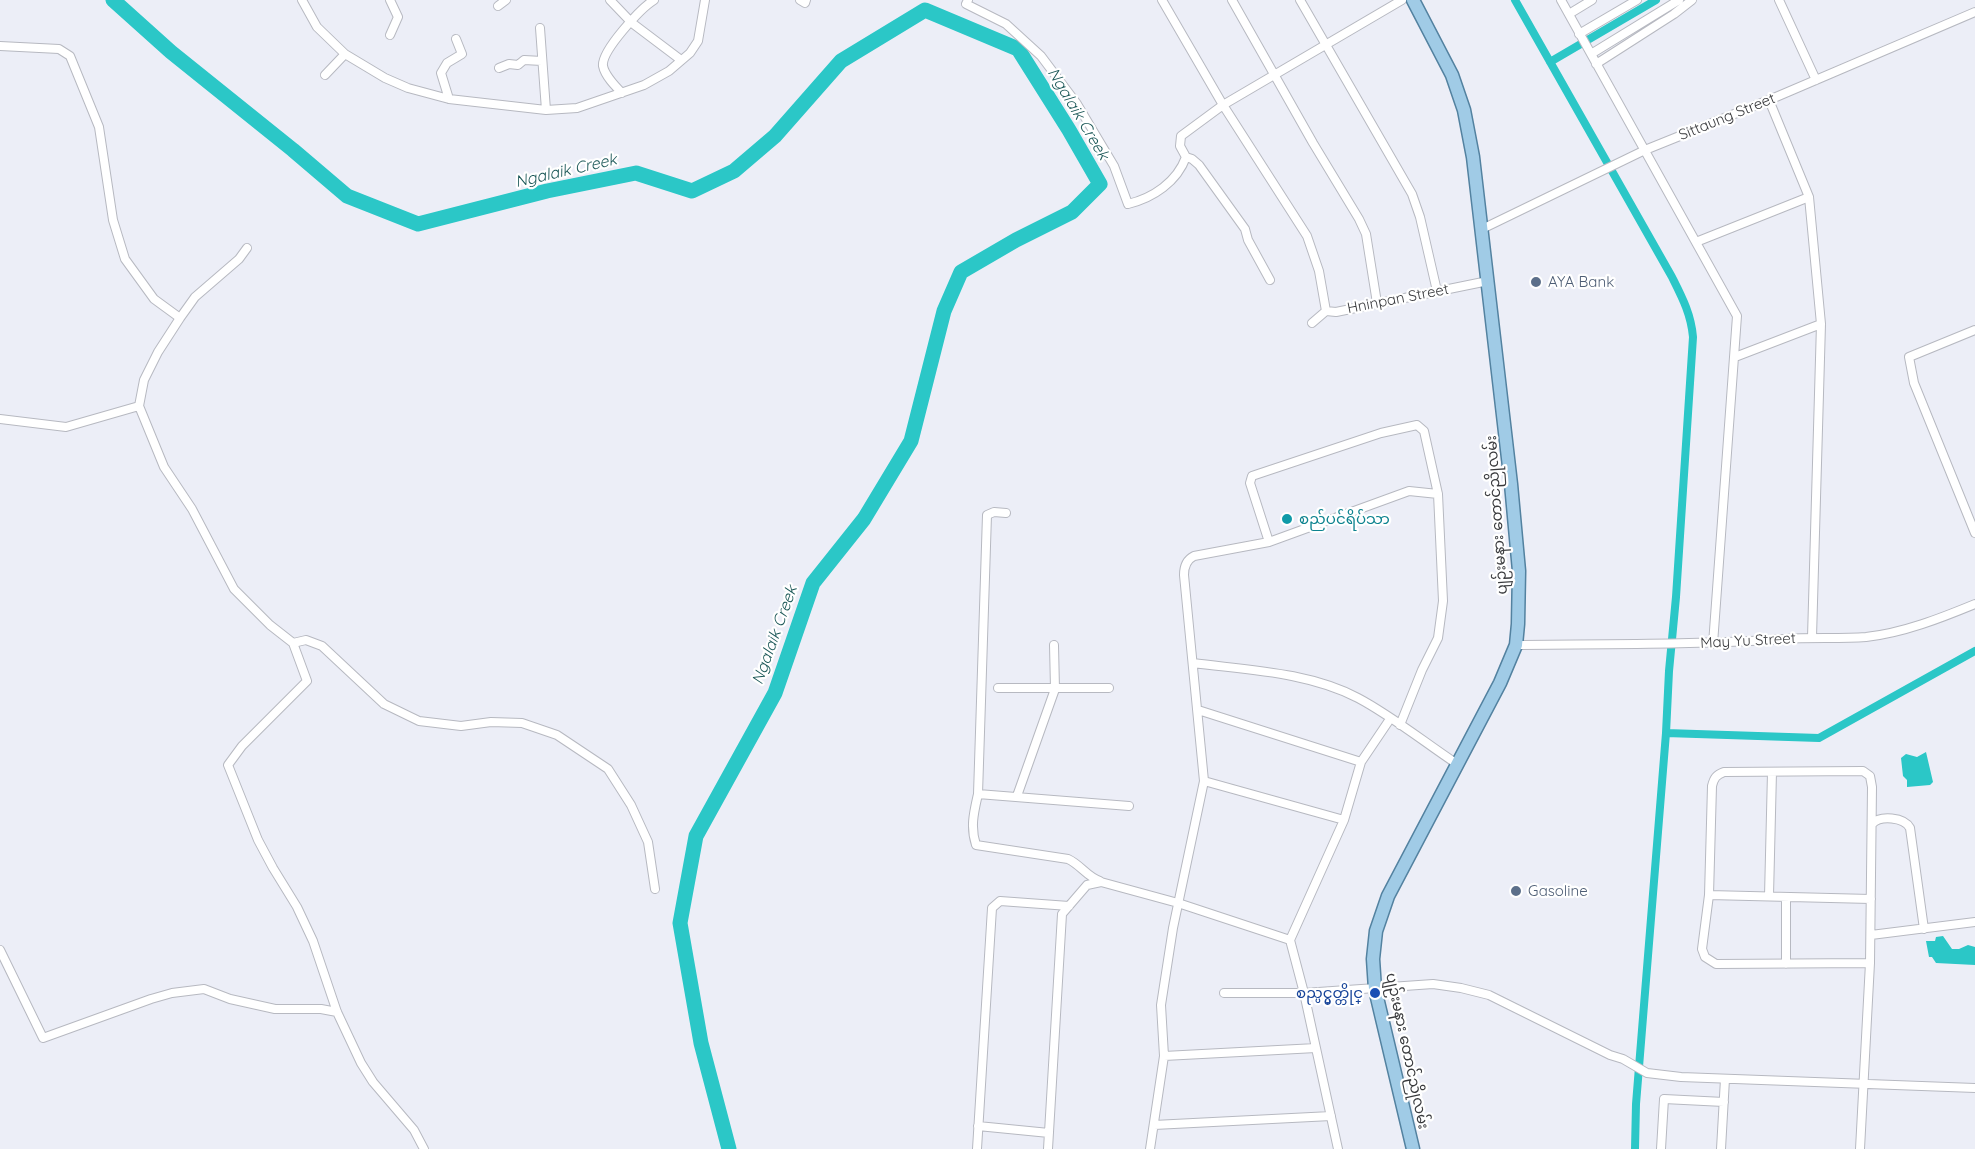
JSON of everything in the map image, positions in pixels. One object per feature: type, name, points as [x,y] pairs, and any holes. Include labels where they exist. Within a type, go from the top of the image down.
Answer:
[{"type":"main road","name":"ပျဉ်းမနား တောင်ညိုလမ်း","points":[[1413,0],[1452,75],[1464,110],[1473,157],[1507,445],[1519,571],[1516,645],[1500,683],[1385,905],[1376,931],[1373,959],[1376,989],[1413,1149]]},
{"type":"street","points":[[302,0],[317,27],[345,54],[385,78],[408,88],[449,99],[546,110],[577,108],[658,78],[690,53],[698,41],[705,0]]},
{"type":"street","points":[[390,0],[398,17],[390,35]]},
{"type":"street","points":[[498,6],[506,0]]},
{"type":"street","points":[[610,0],[632,22],[681,60]]},
{"type":"street","points":[[622,93],[604,69],[604,58],[640,10],[654,0]]},
{"type":"street","points":[[800,0],[805,3],[806,0]]},
{"type":"street","points":[[968,0],[966,4],[1006,24],[1041,56],[1077,104],[1114,166],[1128,204],[1144,200],[1165,187],[1182,168],[1186,157]]},
{"type":"street","points":[[1162,0],[1223,105],[1307,236],[1319,271],[1326,311]]},
{"type":"street","points":[[1232,0],[1359,219],[1366,234],[1377,303]]},
{"type":"street","points":[[1300,0],[1412,194],[1420,217],[1437,291]]},
{"type":"street","points":[[1270,280],[1248,240],[1245,229],[1199,165],[1186,157],[1180,146],[1181,136],[1223,105],[1402,0]]},
{"type":"street","points":[[1561,0],[1737,316],[1713,644]]},
{"type":"street","points":[[1569,14],[1592,0]]},
{"type":"street","points":[[1580,36],[1637,0]]},
{"type":"street","points":[[1589,51],[1679,0]]},
{"type":"street","points":[[1596,64],[1692,0]]},
{"type":"street","points":[[1779,0],[1816,80]]},
{"type":"street","name":"Sittaung Street","points":[[1482,229],[1645,150],[1975,12]]},
{"type":"street","points":[[540,28],[546,110]]},
{"type":"street","points":[[449,99],[441,73],[447,63],[462,54],[456,39]]},
{"type":"street","points":[[0,46],[59,49],[70,56],[99,127],[113,220],[125,259],[154,299],[180,318]]},
{"type":"street","points":[[325,75],[345,54]]},
{"type":"street","points":[[499,68],[509,64],[518,65],[524,60],[542,61]]},
{"type":"street","points":[[1769,100],[1809,197],[1821,324],[1812,637]]},
{"type":"street","points":[[1696,242],[1809,197]]},
{"type":"street","points":[[247,248],[239,259],[195,297],[180,318],[158,352],[144,380],[139,406],[164,467],[192,509],[234,589],[270,625],[293,643],[307,681],[242,746],[228,765],[258,840],[297,907],[313,941],[337,1012],[361,1063],[373,1082],[414,1130],[424,1149]]},
{"type":"street","name":"Hninpan Street","points":[[1312,323],[1326,311],[1336,312],[1488,281]]},
{"type":"street","points":[[1735,357],[1821,324]]},
{"type":"street","points":[[1975,330],[1909,357],[1914,383],[1975,533]]},
{"type":"street","points":[[0,419],[66,427],[139,406]]},
{"type":"street","points":[[1269,542],[1250,483],[1252,476],[1381,433],[1418,425],[1422,428],[1438,494],[1443,602],[1438,638],[1422,670],[1400,725]]},
{"type":"street","points":[[1150,1149],[1164,1056],[1161,1005],[1203,781],[1184,575],[1186,564],[1194,556],[1269,542],[1409,491],[1438,494]]},
{"type":"street","points":[[1006,513],[994,512],[987,515],[978,794],[973,816],[973,836],[976,845],[1068,859],[1080,865],[1092,879],[1179,903],[1290,940]]},
{"type":"street","name":"May Yu Street","points":[[1516,645],[1713,644],[1812,637],[1866,637],[1893,632],[1975,604]]},
{"type":"street","points":[[293,643],[306,640],[322,646],[384,704],[419,721],[461,726],[491,722],[522,723],[557,735],[608,769],[630,805],[648,842],[655,889]]},
{"type":"street","points":[[1017,796],[1055,688],[1054,645]]},
{"type":"street","points":[[1193,663],[1277,674],[1324,684],[1358,698],[1457,764]]},
{"type":"street","points":[[998,688],[1109,688]]},
{"type":"street","points":[[1198,710],[1361,762]]},
{"type":"street","points":[[1338,1149],[1290,940],[1344,820],[1361,762],[1390,718]]},
{"type":"street","points":[[1860,1149],[1864,1085],[1870,963],[1871,935],[1872,787],[1870,776],[1863,771],[1724,772],[1713,779],[1709,895],[1702,938],[1705,957],[1716,964],[1870,963]]},
{"type":"street","points":[[1769,896],[1772,772]]},
{"type":"street","points":[[1203,781],[1344,820]]},
{"type":"street","points":[[978,794],[1129,806]]},
{"type":"street","points":[[1872,824],[1879,819],[1902,820],[1908,823],[1924,929]]},
{"type":"street","points":[[1048,1149],[1062,914],[1087,885],[1101,882]]},
{"type":"street","points":[[1709,895],[1871,899]]},
{"type":"street","points":[[1786,897],[1786,964]]},
{"type":"street","points":[[977,1149],[992,908],[1000,901],[1069,906]]},
{"type":"street","points":[[1871,935],[1975,922]]},
{"type":"street","points":[[0,950],[44,1038],[151,999],[172,993],[204,989],[230,999],[275,1009],[321,1009],[337,1012]]},
{"type":"street","points":[[1224,993],[1304,993],[1433,984],[1461,987],[1489,995],[1610,1055],[1623,1059],[1647,1073],[1725,1079],[1975,1088]]},
{"type":"street","points":[[1164,1056],[1316,1048]]},
{"type":"street","points":[[1721,1149],[1725,1079]]},
{"type":"street","points":[[1662,1149],[1664,1099],[1724,1102]]},
{"type":"street","points":[[1154,1125],[1331,1116]]},
{"type":"street","points":[[978,1126],[1049,1133]]},
{"type":"water","points":[[1926,752],[1933,782],[1930,785],[1907,787],[1901,758],[1906,754],[1917,757]]},
{"type":"water","points":[[1943,936],[1952,949],[1968,945],[1975,947],[1975,965],[1936,963],[1932,957],[1929,957],[1926,941],[1935,941],[1936,937]]},
{"type":"waterway","name":"Ngalaik Creek","points":[[113,0],[171,52],[347,196],[418,224],[547,191],[636,173],[692,191],[734,171],[775,136],[841,61],[925,10],[1018,49],[1100,184],[1072,212],[1016,240],[961,272],[944,311],[911,441],[864,519],[813,583],[775,693],[696,836],[680,923],[701,1043],[729,1149]]},
{"type":"waterway","points":[[1515,0],[1672,277],[1688,313],[1693,337],[1666,733],[1636,1104],[1635,1149]]},
{"type":"waterway","points":[[1550,62],[1656,0]]},
{"type":"waterway","points":[[1666,733],[1819,738],[1975,651]]},
{"type":"place","name":"AYA Bank","points":[[1536,282]]},
{"type":"place","name":"စည်ပင်ရိပ်သာ","points":[[1287,519]]},
{"type":"place","name":"Gasoline","points":[[1516,891]]},
{"type":"place","name":"စည္ပင္မွတ္တိုင္","points":[[1375,993]]}]
